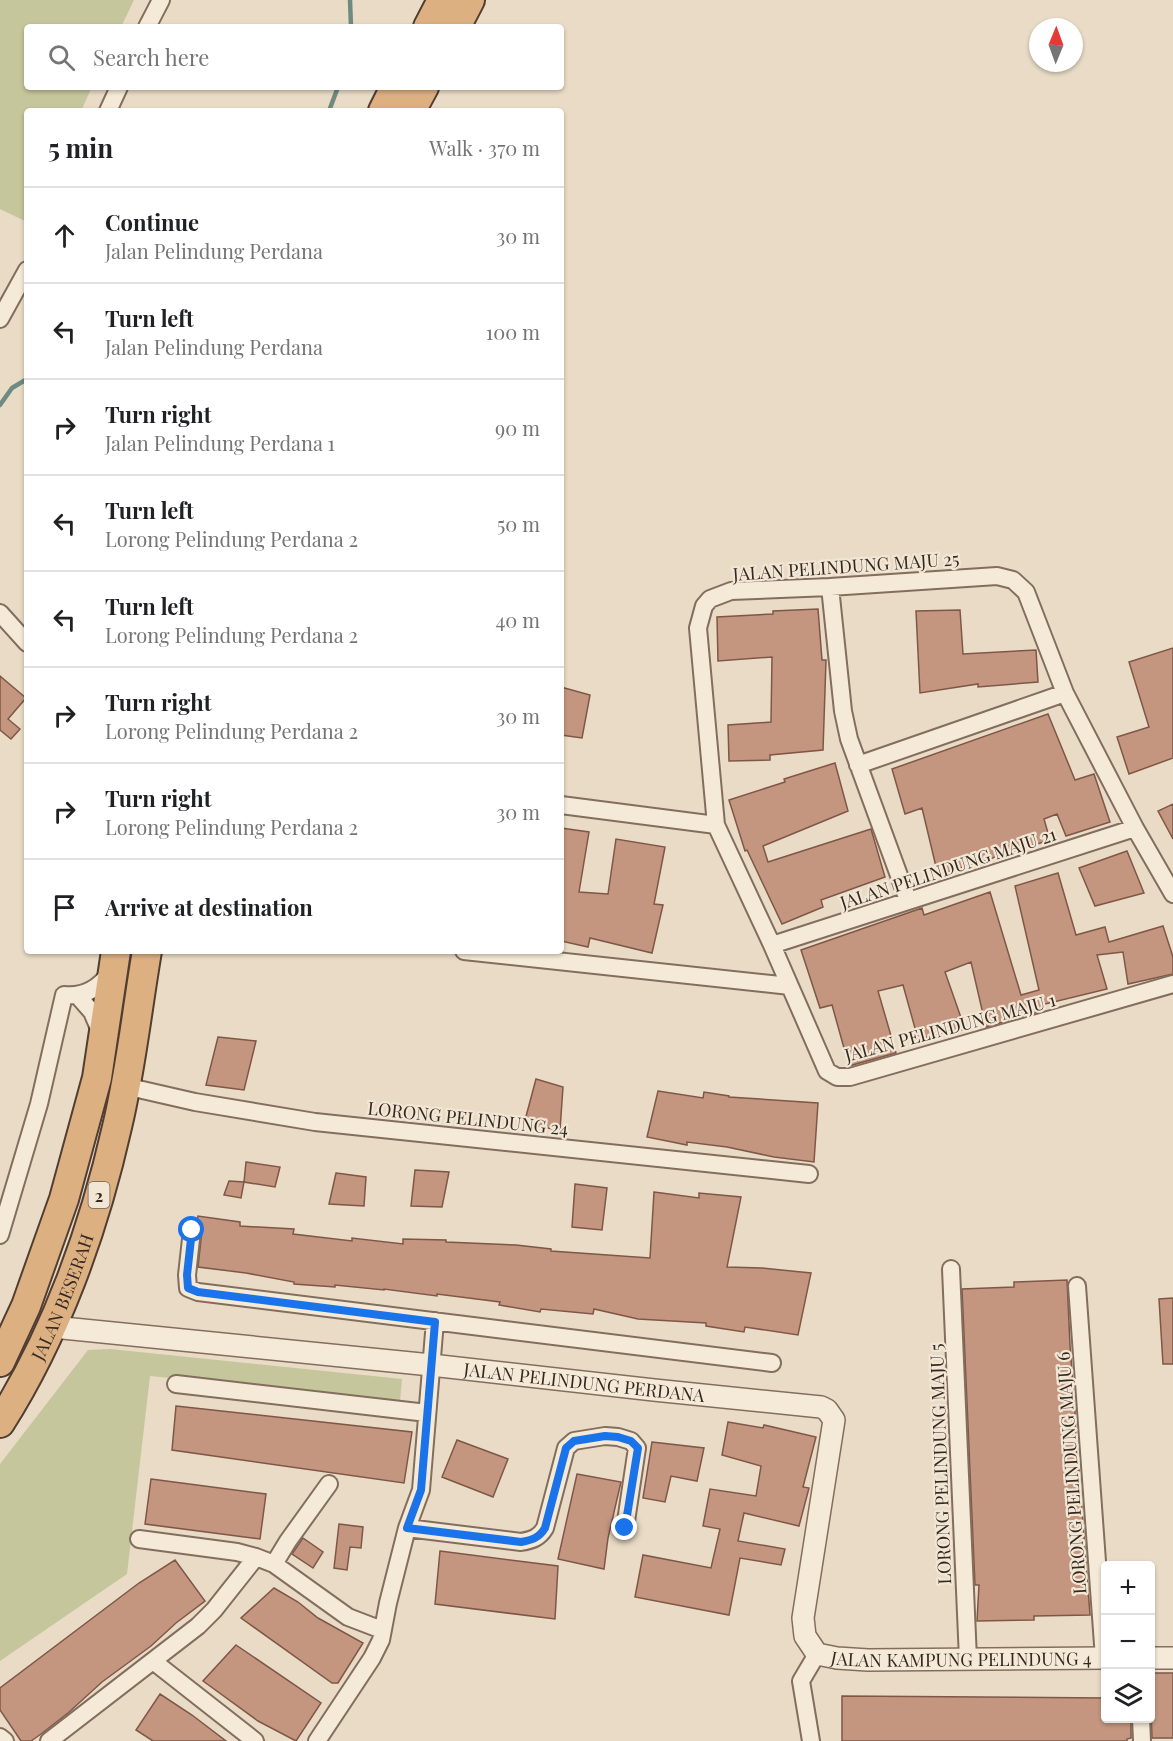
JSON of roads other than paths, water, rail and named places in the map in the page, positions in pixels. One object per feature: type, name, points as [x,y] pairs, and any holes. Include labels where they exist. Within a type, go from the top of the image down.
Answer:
[{"type":"highway","points":[[430,24],[442,0]]},
{"type":"highway","points":[[458,24],[471,0]]},
{"type":"highway","points":[[384,108],[394,90]]},
{"type":"highway","points":[[413,108],[422,90]]},
{"type":"highway","name":"JALAN BESERAH","points":[[0,1423],[23,1386],[53,1327],[95,1210],[117,1126],[147,954]]},
{"type":"highway","name":"JALAN BESERAH","points":[[0,1362],[26,1306],[64,1199],[97,1078],[115,960]]},
{"type":"street","points":[[149,24],[161,0]]},
{"type":"street","points":[[109,108],[118,90]]},
{"type":"street","points":[[0,320],[24,276]]},
{"type":"street","name":"JALAN PELINDUNG MAJU 25","points":[[790,986],[716,825],[698,628],[704,606],[710,599],[731,591],[998,576],[1013,580],[1026,592],[1065,693]]},
{"type":"street","points":[[830,587],[843,711],[849,739],[908,900]]},
{"type":"street","points":[[0,613],[24,640]]},
{"type":"street","points":[[858,765],[1065,693],[1135,828],[1173,894]]},
{"type":"street","points":[[564,805],[716,825]]},
{"type":"street","name":"JALAN PELINDUNG MAJU 21","points":[[772,945],[1135,828]]},
{"type":"street","points":[[492,954],[790,986]]},
{"type":"street","points":[[0,1235],[39,1104],[64,995],[78,996],[99,985],[115,960]]},
{"type":"street","name":"JALAN PELINDUNG MAJU 1","points":[[790,986],[827,1071],[837,1077],[850,1077],[1173,984]]},
{"type":"street","points":[[78,996],[92,1012],[104,1040]]},
{"type":"street","name":"LORONG PELINDUNG 24","points":[[125,1086],[195,1102],[315,1122],[809,1174]]},
{"type":"street","points":[[192,1230],[187,1275],[188,1288],[198,1292],[772,1363]]},
{"type":"street","name":"LORONG PELINDUNG MAJU 5","points":[[951,1269],[968,1659]]},
{"type":"street","name":"LORONG PELINDUNG MAJU 6","points":[[1077,1286],[1102,1615]]},
{"type":"street","points":[[317,1741],[372,1658],[381,1640],[407,1528],[421,1490],[435,1322]]},
{"type":"street","name":"JALAN PELINDUNG PERDANA","points":[[53,1327],[821,1407],[827,1410],[834,1420],[803,1618],[806,1636],[817,1654]]},
{"type":"street","points":[[176,1384],[427,1413]]},
{"type":"street","points":[[407,1528],[521,1542],[533,1540],[545,1528],[566,1448],[574,1441],[605,1436],[631,1441],[638,1448],[625,1528]]},
{"type":"street","points":[[274,1564],[329,1484]]},
{"type":"street","points":[[139,1539],[237,1552],[256,1557],[274,1564],[348,1617],[382,1630]]},
{"type":"street","points":[[49,1741],[198,1626],[214,1610],[256,1557]]},
{"type":"street","points":[[811,1741],[801,1681],[817,1654]]},
{"type":"street","name":"JALAN KAMPUNG PELINDUNG 4","points":[[817,1654],[849,1660],[1101,1658]]},
{"type":"street","points":[[1155,1658],[1173,1658]]},
{"type":"street","points":[[153,1661],[255,1741]]},
{"type":"street","points":[[1141,1723],[1142,1741]]},
{"type":"street","points":[[0,1737],[5,1741]]},
{"type":"waterway","points":[[350,0],[351,24]]},
{"type":"waterway","points":[[330,108],[337,90]]},
{"type":"waterway","points":[[0,405],[12,388],[24,381]]}]
